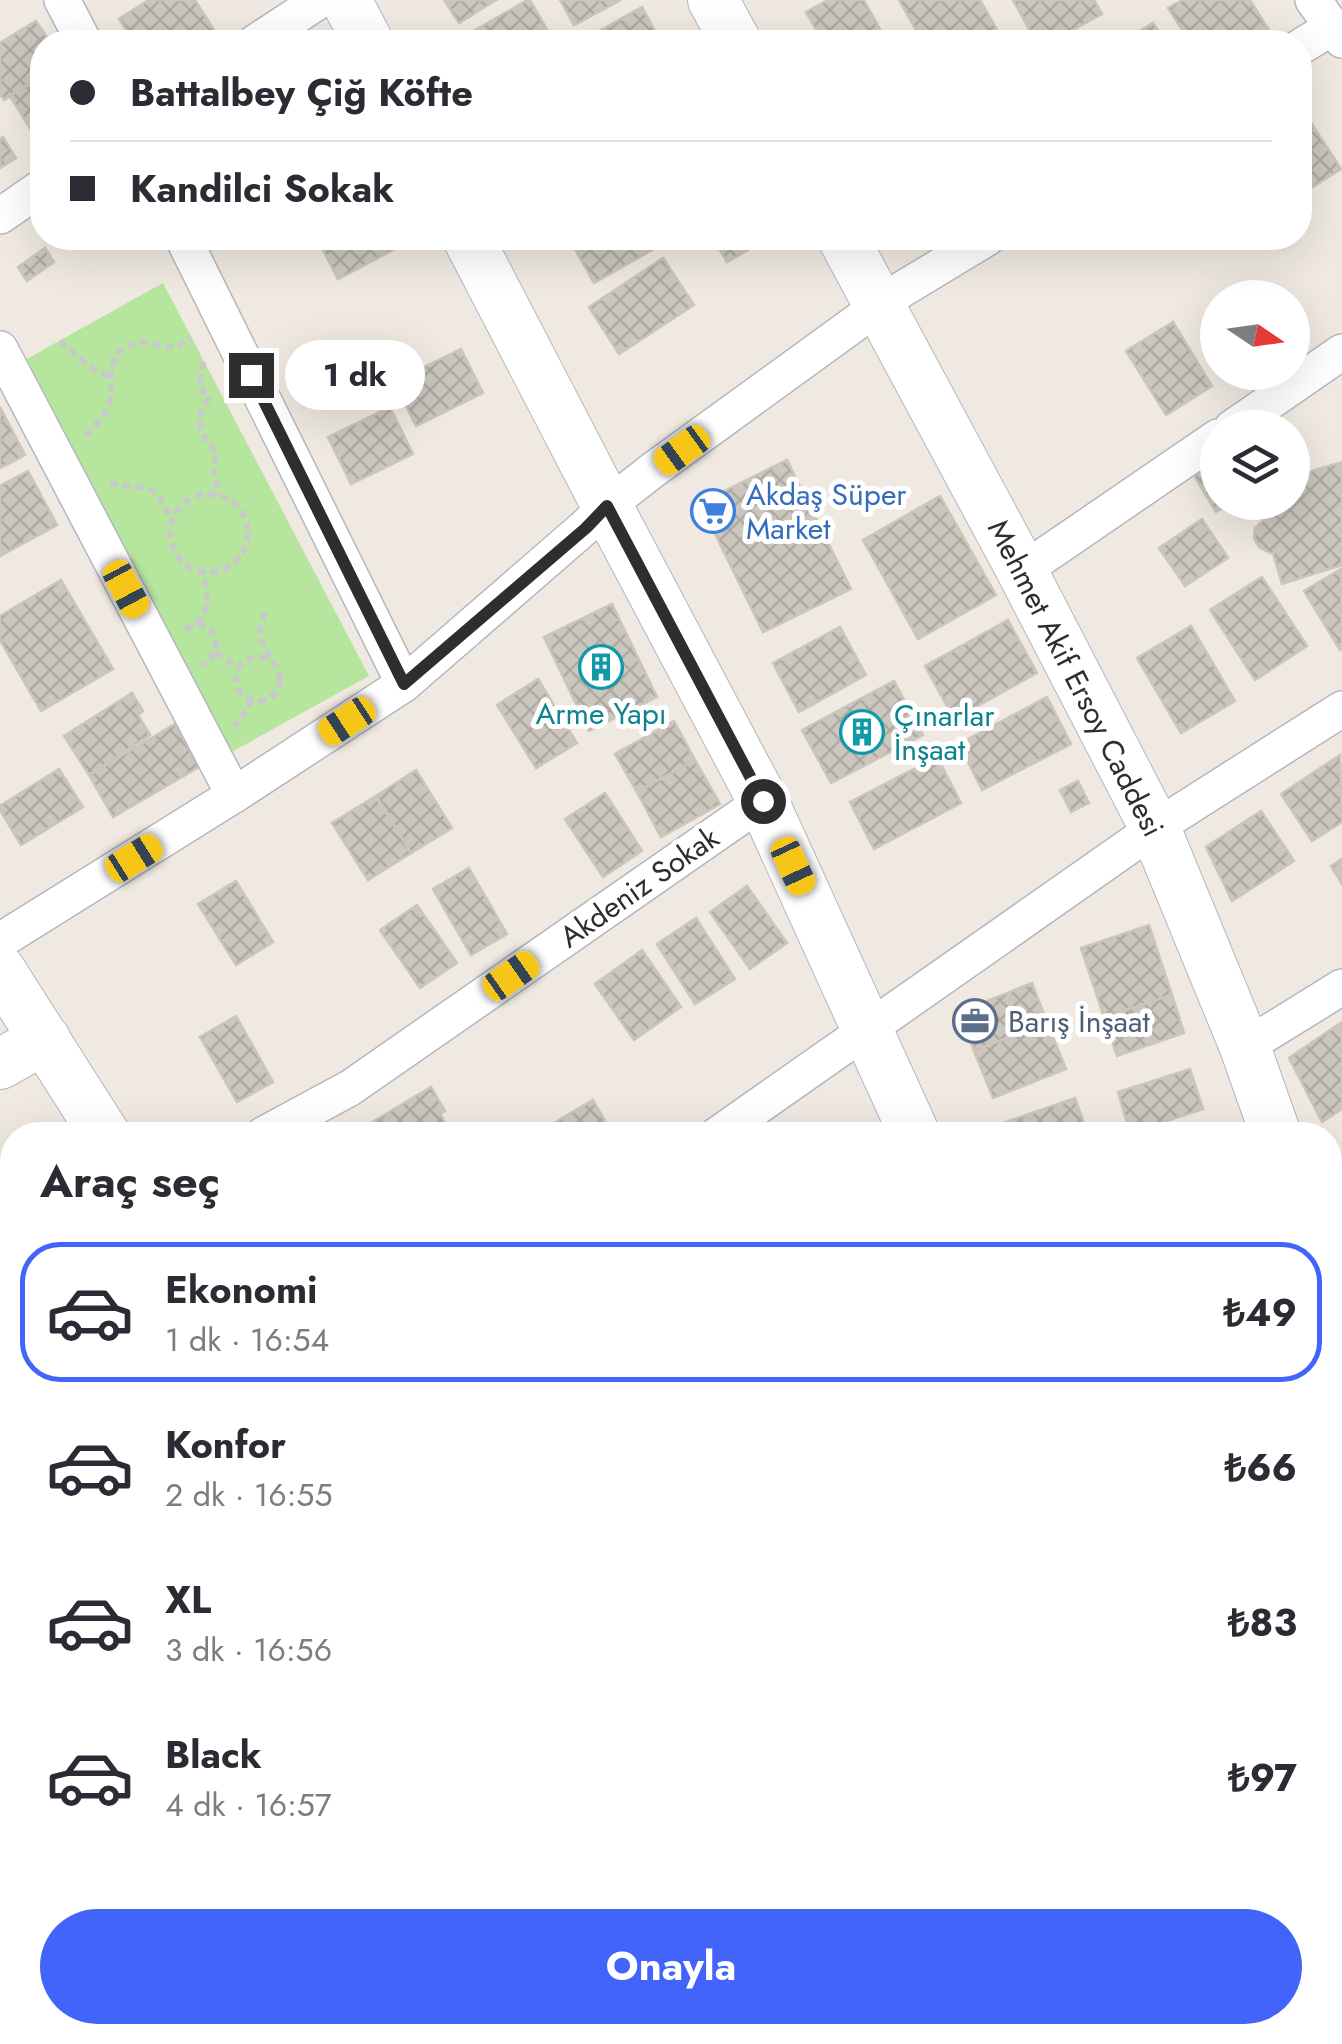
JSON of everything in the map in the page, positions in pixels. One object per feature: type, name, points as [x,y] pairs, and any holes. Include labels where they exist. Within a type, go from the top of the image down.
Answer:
[{"type":"street","points":[[62,0],[78,30]]},
{"type":"street","points":[[274,30],[320,0]]},
{"type":"street","points":[[346,0],[362,30]]},
{"type":"street","points":[[725,9],[752,30]]},
{"type":"street","points":[[0,216],[30,195]]},
{"type":"street","points":[[190,250],[404,684]]},
{"type":"street","points":[[474,250],[763,801],[909,1122]]},
{"type":"street","name":"Mehmet Akif Ersoy Caddesi","points":[[853,250],[891,298]]},
{"type":"street","name":"Mehmet Akif Ersoy Caddesi","points":[[877,250],[891,298],[1164,822],[1253,1042],[1291,1122]]},
{"type":"street","points":[[0,941],[404,684],[607,506],[891,298],[968,250]]},
{"type":"street","points":[[0,349],[234,794]]},
{"type":"street","points":[[1258,410],[1342,352]]},
{"type":"street","points":[[1031,565],[1200,449]]},
{"type":"street","points":[[737,1122],[1164,822],[1342,709]]},
{"type":"street","name":"Akdeniz Sokak","points":[[287,1122],[350,1088],[763,801]]},
{"type":"street","points":[[0,970],[98,1122]]},
{"type":"street","points":[[1253,1042],[1342,987]]},
{"type":"street","points":[[0,1064],[44,1040]]},
{"type":"street","name":"Mehmet Akif Ersoy Caddesi","points":[[1253,1042],[1273,1122]]},
{"type":"path","points":[[84,448],[86,436],[105,415],[110,402],[110,367],[118,354],[142,342],[166,347],[192,339]]},
{"type":"path","points":[[60,340],[89,366],[111,378]]},
{"type":"path","points":[[204,362],[200,382],[209,398],[200,410],[199,423],[201,435],[217,453],[213,476],[219,495]]},
{"type":"path","points":[[104,480],[158,494],[172,521]]},
{"type":"path","points":[[219,495],[243,512],[248,541],[231,566],[218,572],[203,572],[178,557],[171,543],[172,521],[190,498],[219,495]]},
{"type":"path","points":[[181,632],[198,623],[205,613],[208,596],[203,572]]},
{"type":"path","points":[[265,613],[258,628],[279,676],[277,690],[266,700],[243,695],[238,687],[240,668],[255,658],[265,658],[273,664]]},
{"type":"path","points":[[198,623],[216,636],[216,652],[201,667]]},
{"type":"path","points":[[216,652],[240,668]]},
{"type":"path","points":[[235,738],[233,728],[252,700]]},
{"type":"green space","points":[[163,283],[369,676],[228,754],[7,370]]},
{"type":"building","points":[[149,0],[195,0],[214,30],[126,30],[119,19]]},
{"type":"building","points":[[444,0],[496,0],[459,23]]},
{"type":"building","points":[[530,0],[547,30],[476,30]]},
{"type":"building","points":[[560,0],[621,0],[574,25]]},
{"type":"building","points":[[828,0],[864,0],[880,30],[816,30],[806,12]]},
{"type":"building","points":[[899,0],[980,0],[997,30],[916,30]]},
{"type":"building","points":[[1013,0],[1094,0],[1102,14],[1072,30],[1029,30]]},
{"type":"building","points":[[1182,0],[1250,0],[1269,30],[1182,30],[1168,8]]},
{"type":"building","points":[[642,7],[654,30],[601,30]]},
{"type":"building","points":[[36,21],[42,30],[30,30],[30,84],[4,100],[0,94],[0,43]]},
{"type":"building","points":[[30,84],[30,129],[10,96]]},
{"type":"building","points":[[1312,124],[1341,169],[1312,187]]},
{"type":"building","points":[[3,137],[16,158],[0,168],[0,139]]},
{"type":"building","points":[[42,250],[54,262],[27,281],[18,267]]},
{"type":"building","points":[[323,250],[393,250],[338,279]]},
{"type":"building","points":[[575,250],[652,250],[594,283]]},
{"type":"building","points":[[720,250],[748,250],[727,262]]},
{"type":"building","points":[[663,258],[694,305],[619,354],[589,307]]},
{"type":"building","points":[[1173,322],[1200,366],[1200,390],[1206,390],[1166,415],[1126,351]]},
{"type":"building","points":[[461,349],[483,393],[416,426],[394,382]]},
{"type":"building","points":[[0,407],[25,455],[0,468]]},
{"type":"building","points":[[390,407],[413,454],[351,484],[328,437]]},
{"type":"building","points":[[787,460],[851,589],[763,632],[700,503]]},
{"type":"building","points":[[1342,462],[1342,565],[1282,584],[1273,553],[1259,547],[1254,538],[1255,528],[1263,520],[1310,520],[1310,472]]},
{"type":"building","points":[[1200,463],[1200,486],[1190,469]]},
{"type":"building","points":[[28,471],[57,525],[0,556],[0,486]]},
{"type":"building","points":[[940,496],[996,595],[918,639],[863,540]]},
{"type":"building","points":[[1203,520],[1228,558],[1185,586],[1159,548]]},
{"type":"building","points":[[1341,569],[1342,649],[1340,650],[1304,591]]},
{"type":"building","points":[[1262,577],[1307,646],[1255,680],[1210,610]]},
{"type":"building","points":[[61,580],[113,669],[41,711],[0,640],[0,616]]},
{"type":"building","name":"Arme Yapı","points":[[612,604],[657,697],[589,731],[544,637]]},
{"type":"building","points":[[1008,620],[1037,673],[954,719],[925,666]]},
{"type":"building","points":[[1191,626],[1235,701],[1181,733],[1137,658]]},
{"type":"building","points":[[840,627],[866,675],[799,712],[773,663]]},
{"type":"building","points":[[538,679],[577,743],[536,768],[497,705]]},
{"type":"building","name":"Çınarlar İnşaat","points":[[894,681],[923,735],[831,783],[802,730]]},
{"type":"building","points":[[132,693],[143,711],[138,715],[150,735],[89,775],[64,736]]},
{"type":"building","points":[[1047,697],[1071,744],[982,790],[959,744]]},
{"type":"building","points":[[674,721],[695,760],[637,792],[615,754]]},
{"type":"building","points":[[175,724],[199,767],[113,817],[89,775]]},
{"type":"building","points":[[1340,755],[1342,822],[1312,841],[1281,794]]},
{"type":"building","points":[[937,757],[961,803],[874,849],[850,802]]},
{"type":"building","points":[[695,760],[720,804],[661,837],[637,792]]},
{"type":"building","points":[[59,769],[83,807],[21,845],[0,806]]},
{"type":"building","points":[[416,770],[452,828],[411,853],[376,796]]},
{"type":"building","points":[[1078,781],[1089,803],[1071,812],[1060,790]]},
{"type":"building","points":[[605,793],[642,851],[603,877],[565,819]]},
{"type":"building","points":[[376,796],[411,853],[368,880],[332,823]]},
{"type":"building","points":[[1261,811],[1294,861],[1232,901],[1206,847]]},
{"type":"building","points":[[1342,859],[1342,884],[1331,866]]},
{"type":"building","points":[[469,868],[507,934],[471,955],[433,889]]},
{"type":"building","points":[[236,881],[273,942],[236,965],[198,904]]},
{"type":"building","points":[[747,886],[787,943],[750,969],[710,912]]},
{"type":"building","points":[[417,905],[457,963],[420,988],[380,930]]},
{"type":"building","points":[[696,918],[735,979],[695,1004],[657,944]]},
{"type":"building","points":[[1149,925],[1172,995],[1104,1017],[1081,948]]},
{"type":"building","points":[[642,950],[681,1007],[634,1040],[595,984]]},
{"type":"building","points":[[1032,983],[1047,1022],[974,1051],[960,1012]]},
{"type":"building","points":[[1172,995],[1184,1033],[1117,1056],[1104,1017]]},
{"type":"building","points":[[236,1016],[273,1082],[237,1102],[200,1037]]},
{"type":"building","points":[[1047,1022],[1066,1069],[993,1098],[974,1051]]},
{"type":"building","points":[[1342,1022],[1342,1109],[1322,1122],[1289,1058]]},
{"type":"building","points":[[1190,1069],[1203,1109],[1163,1122],[1127,1122],[1118,1092]]},
{"type":"building","points":[[431,1087],[445,1111],[440,1114],[445,1122],[373,1122]]},
{"type":"building","points":[[1075,1098],[1083,1122],[1006,1122]]},
{"type":"building","points":[[593,1100],[606,1122],[556,1122]]},
{"type":"place","name":"Akdaş Süper Market","points":[[713,511]]},
{"type":"place","name":"Arme Yapı","points":[[601,667]]},
{"type":"place","name":"Çınarlar İnşaat","points":[[862,732]]},
{"type":"place","name":"Barış İnşaat","points":[[975,1021]]},
{"type":"route","points":[[251,375],[404,684],[607,506],[763,801]]}]
